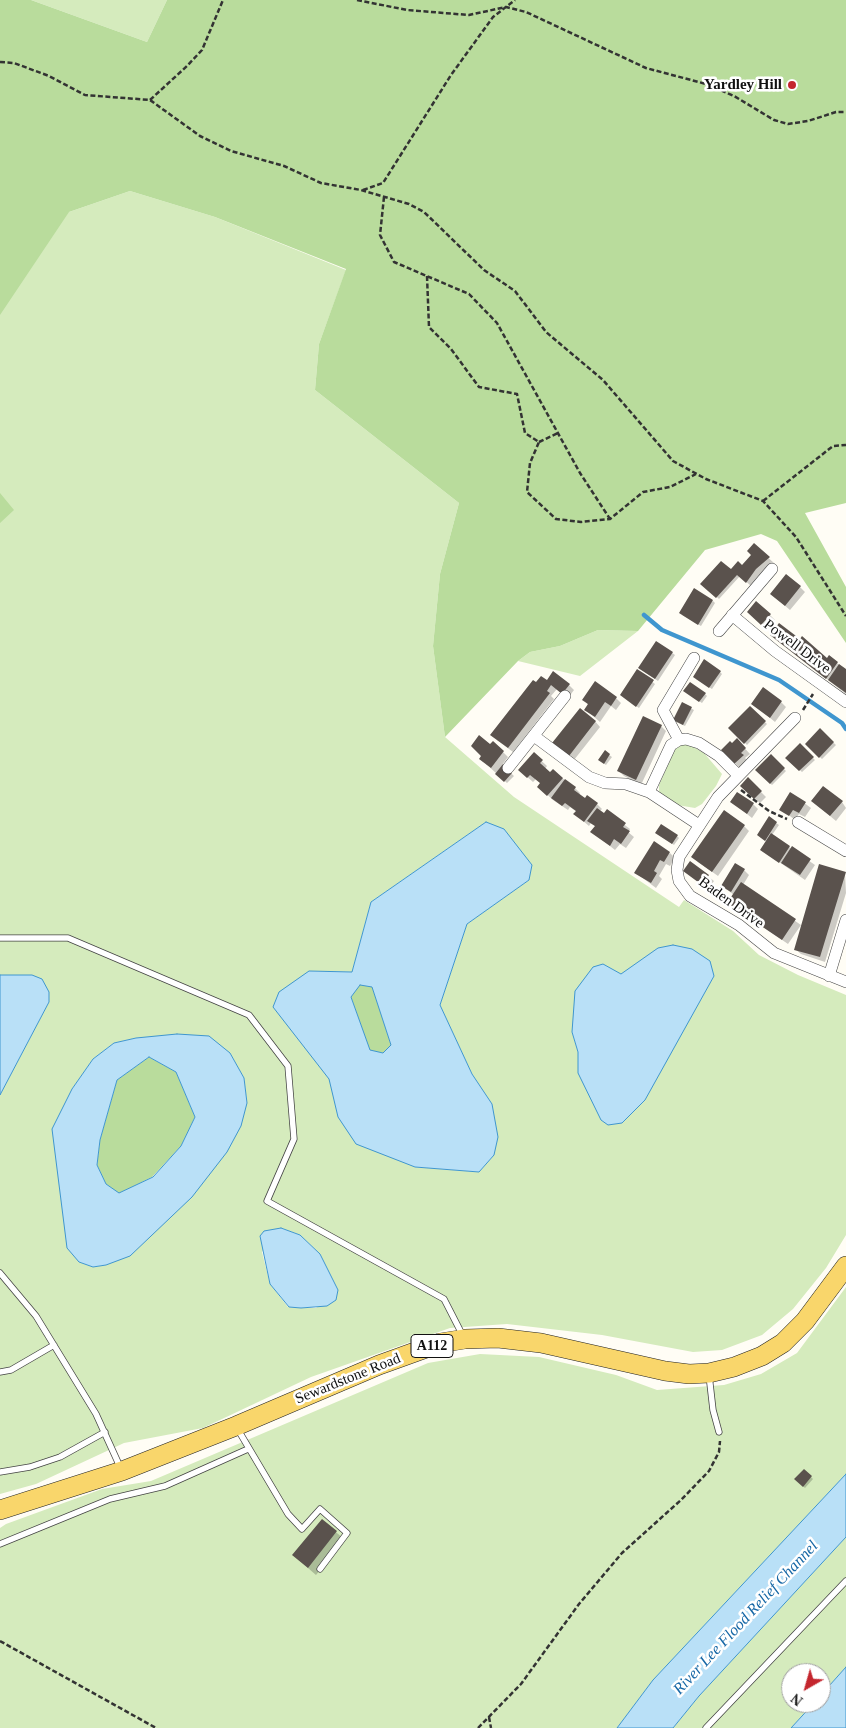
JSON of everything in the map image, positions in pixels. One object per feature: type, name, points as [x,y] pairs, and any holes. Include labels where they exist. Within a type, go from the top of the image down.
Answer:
[{"type":"main road","name":"Sewardstone Road","points":[[0,1510],[122,1470],[236,1426],[379,1364],[440,1343],[465,1339],[498,1338],[541,1342],[665,1372],[689,1374],[709,1373],[734,1367],[755,1359],[782,1343],[805,1321],[846,1266]]},
{"type":"street","points":[[718,631],[772,569]]},
{"type":"street","name":"Powell Drive","points":[[732,615],[775,651],[846,702]]},
{"type":"street","points":[[679,740],[663,710],[694,658]]},
{"type":"street","points":[[508,768],[565,696]]},
{"type":"street","name":"Baden Drive","points":[[795,718],[718,797],[679,857],[677,870],[679,881],[690,896],[739,925],[774,953],[846,982]]},
{"type":"street","points":[[534,736],[589,777],[605,783],[626,784],[649,792],[699,825]]},
{"type":"street","points":[[649,792],[671,745],[679,740],[686,739],[699,743],[718,756],[735,779]]},
{"type":"street","points":[[798,822],[846,852]]},
{"type":"street","points":[[829,976],[846,920]]},
{"type":"lane","points":[[0,938],[68,938],[249,1015],[288,1066],[294,1139],[268,1201],[444,1299],[465,1339]]},
{"type":"lane","points":[[0,1273],[36,1316],[54,1345],[105,1432],[122,1470]]},
{"type":"lane","points":[[0,1372],[11,1370],[54,1345]]},
{"type":"lane","points":[[709,1373],[713,1394],[713,1410],[719,1432]]},
{"type":"lane","points":[[236,1426],[288,1514],[302,1528],[320,1509],[347,1533],[320,1569]]},
{"type":"lane","points":[[0,1472],[30,1467],[60,1457],[105,1432]]},
{"type":"lane","points":[[0,1544],[110,1499],[165,1486],[248,1449]]},
{"type":"lane","points":[[706,1728],[846,1580]]},
{"type":"path","points":[[150,100],[202,50],[223,0]]},
{"type":"path","points":[[357,0],[407,10],[469,15],[506,7],[526,12],[646,68],[706,84],[727,93],[774,120],[788,124],[808,121],[836,112],[846,112]]},
{"type":"path","points":[[361,190],[383,183],[451,75],[492,17],[515,0]]},
{"type":"path","points":[[0,62],[14,63],[49,76],[85,95],[150,100],[200,136],[231,151],[284,166],[321,183],[361,190],[409,204],[424,212],[484,270],[515,291],[546,332],[603,380],[673,461],[696,474],[763,501],[796,537],[846,616]]},
{"type":"path","points":[[384,197],[380,235],[394,262],[469,294],[497,323],[580,473],[610,519]]},
{"type":"path","points":[[427,276],[429,326],[450,349],[479,387],[517,394],[525,433],[539,442]]},
{"type":"path","points":[[558,432],[539,442],[530,463],[527,492],[556,518],[581,522],[610,519],[643,492],[670,487],[696,474]]},
{"type":"path","points":[[763,501],[833,446],[846,444]]},
{"type":"path","points":[[805,707],[814,695]]},
{"type":"path","points":[[735,779],[769,811],[780,817],[798,822]]},
{"type":"path","points":[[478,1728],[521,1684],[579,1604],[622,1553],[681,1500],[709,1471],[719,1452],[719,1432]]},
{"type":"path","points":[[0,1641],[156,1728]]},
{"type":"path","points":[[489,1717],[491,1728]]},
{"type":"green space","points":[[0,0],[31,0],[147,42],[167,0],[846,0],[846,503],[805,513],[846,587],[846,643],[777,541],[761,534],[705,550],[638,631],[598,630],[560,646],[530,652],[518,661],[445,737],[433,646],[440,574],[459,503],[315,390],[319,344],[346,269],[215,217],[130,191],[69,212],[0,315]]},
{"type":"green space","points":[[31,0],[167,0],[147,42]]},
{"type":"green space","points":[[0,103],[69,212],[130,191],[215,217],[346,270],[319,344],[315,390],[459,503],[440,574],[433,646],[445,737],[514,797],[679,907],[684,900],[733,931],[759,955],[798,975],[846,995],[846,1235],[826,1268],[793,1309],[762,1335],[722,1350],[693,1352],[602,1335],[507,1324],[450,1328],[311,1377],[203,1428],[124,1443],[36,1484],[0,1494],[0,1095],[49,1002],[32,975],[0,975]],"holes":[[[486,822],[529,880],[467,924],[440,1005],[472,1074],[492,1104],[494,1155],[479,1172],[415,1167],[338,1117],[309,971],[352,972],[371,902]],[[603,965],[621,974],[714,976],[680,1035],[578,1073],[578,1052],[572,1032]],[[136,1038],[230,1053],[244,1078],[247,1103],[106,1265],[93,1267],[79,1262],[72,1089],[93,1059],[114,1043]],[[281,1228],[300,1235],[320,1254],[338,1290],[316,1308],[288,1307],[270,1284],[262,1252]]]},
{"type":"green space","points":[[0,493],[14,510],[0,523]]},
{"type":"green space","points":[[598,630],[638,631],[580,676],[518,661],[530,652],[560,646]]},
{"type":"green space","points":[[683,744],[690,745],[704,753],[722,774],[716,786],[702,804],[695,808],[677,805],[662,796],[659,791],[659,785],[675,749]]},
{"type":"green space","points":[[360,984],[372,986],[391,1045],[383,1053],[370,1051],[351,997]]},
{"type":"green space","points":[[149,1057],[176,1072],[195,1117],[181,1146],[152,1177],[119,1194],[106,1184],[97,1165],[100,1140],[117,1080]]},
{"type":"green space","points":[[846,1287],[846,1474],[653,1680],[617,1728],[0,1728],[0,1528],[6,1524],[102,1489],[151,1481],[428,1363],[480,1354],[539,1357],[616,1375],[657,1390],[724,1385],[761,1374],[797,1353]]},
{"type":"green space","points":[[846,1537],[846,1667],[831,1684],[831,1663],[781,1663],[781,1713],[805,1713],[791,1728],[673,1728],[699,1696]]},
{"type":"water","points":[[486,822],[504,829],[532,865],[529,880],[467,924],[440,1005],[472,1074],[492,1104],[498,1137],[494,1155],[479,1172],[415,1167],[356,1144],[338,1117],[329,1079],[273,1007],[279,992],[309,971],[352,972],[371,902]],"holes":[[[360,985],[372,987],[391,1045],[383,1053],[370,1050],[351,997]]]},
{"type":"water","points":[[673,945],[692,949],[710,961],[714,976],[645,1100],[622,1123],[608,1125],[601,1120],[578,1073],[578,1052],[572,1032],[575,991],[593,967],[603,964],[621,974],[658,948]]},
{"type":"water","points":[[0,975],[32,975],[42,979],[49,992],[49,1002],[0,1095]]},
{"type":"water","points":[[177,1034],[209,1036],[230,1053],[244,1078],[247,1103],[241,1126],[227,1152],[192,1197],[130,1256],[106,1265],[93,1267],[79,1262],[67,1248],[52,1129],[72,1089],[93,1059],[114,1043],[136,1038]],"holes":[[[149,1057],[176,1072],[195,1117],[181,1146],[153,1177],[119,1193],[106,1184],[97,1165],[100,1140],[117,1080]]]},
{"type":"water","points":[[281,1228],[300,1235],[320,1254],[338,1290],[336,1300],[327,1306],[289,1307],[270,1284],[260,1236],[264,1231]]},
{"type":"water","name":"River Lee Flood Relief Channel","points":[[846,1474],[846,1537],[699,1696],[673,1728],[617,1728],[653,1680]]},
{"type":"water","points":[[846,1667],[846,1728],[791,1728],[805,1713],[831,1713],[831,1684]]},
{"type":"building","points":[[754,543],[770,557],[756,569],[746,583],[737,575],[716,598],[700,584],[721,561],[731,569],[738,561],[742,565],[751,555],[747,551]]},
{"type":"building","points":[[786,574],[801,586],[785,606],[770,594]]},
{"type":"building","points":[[694,588],[713,600],[698,625],[679,613]]},
{"type":"building","points":[[756,601],[771,614],[761,625],[747,612]]},
{"type":"building","points":[[779,623],[800,639],[802,636],[827,658],[829,655],[838,662],[826,679],[770,635]]},
{"type":"building","points":[[656,641],[673,652],[655,679],[638,668]]},
{"type":"building","points":[[704,659],[721,671],[709,688],[693,677]]},
{"type":"building","points":[[839,664],[846,669],[846,693],[828,680]]},
{"type":"building","points":[[637,669],[654,680],[636,707],[620,695]]},
{"type":"building","points":[[553,671],[570,684],[562,694],[551,685],[547,691],[550,693],[508,748],[490,735],[533,680],[536,682],[541,676],[547,680]]},
{"type":"building","points":[[595,681],[617,697],[611,706],[605,702],[595,717],[584,710],[588,704],[582,700]]},
{"type":"building","points":[[690,682],[706,693],[699,702],[683,691]]},
{"type":"building","points":[[763,687],[782,701],[770,718],[751,704]]},
{"type":"building","points":[[682,702],[692,707],[683,725],[673,720]]},
{"type":"building","points":[[750,706],[766,721],[744,744],[728,728]]},
{"type":"building","points":[[580,708],[596,721],[569,756],[552,743]]},
{"type":"building","points":[[643,716],[662,725],[636,780],[617,771]]},
{"type":"building","points":[[820,728],[834,742],[819,758],[805,744]]},
{"type":"building","points":[[479,735],[490,744],[493,741],[504,751],[491,768],[479,759],[481,756],[471,746]]},
{"type":"building","points":[[737,738],[746,748],[741,753],[744,755],[734,764],[721,750],[730,741],[732,743]]},
{"type":"building","points":[[800,743],[814,757],[799,771],[785,758]]},
{"type":"building","points":[[605,750],[610,754],[604,764],[598,760]]},
{"type":"building","points":[[534,752],[543,760],[540,763],[550,772],[553,769],[563,778],[547,796],[537,787],[540,783],[530,775],[527,778],[518,770]]},
{"type":"building","points":[[771,754],[785,768],[770,784],[755,770]]},
{"type":"building","points":[[503,764],[512,773],[504,782],[495,774]]},
{"type":"building","points":[[748,777],[762,791],[754,799],[740,786]]},
{"type":"building","points":[[565,779],[576,787],[574,790],[585,798],[587,795],[598,803],[584,822],[573,814],[576,811],[565,803],[562,806],[551,798]]},
{"type":"building","points":[[823,786],[843,801],[830,816],[811,801]]},
{"type":"building","points":[[737,792],[754,803],[747,814],[730,802]]},
{"type":"building","points":[[790,792],[806,802],[799,813],[793,810],[789,816],[779,810]]},
{"type":"building","points":[[597,808],[604,813],[607,809],[626,823],[623,827],[630,831],[621,844],[614,839],[610,846],[590,832],[595,826],[587,821]]},
{"type":"building","points":[[724,810],[745,825],[712,872],[691,857]]},
{"type":"building","points":[[769,816],[777,822],[765,841],[757,835]]},
{"type":"building","points":[[661,824],[678,835],[672,844],[655,833]]},
{"type":"building","points":[[771,833],[790,846],[779,863],[760,850]]},
{"type":"building","points":[[654,841],[670,852],[664,862],[660,860],[654,871],[657,873],[651,883],[634,873]]},
{"type":"building","points":[[792,846],[811,859],[800,875],[781,863]]},
{"type":"building","points":[[690,861],[709,875],[702,885],[683,871]]},
{"type":"building","points":[[735,863],[745,869],[731,892],[721,886]]},
{"type":"building","points":[[819,864],[846,872],[820,957],[794,950]]},
{"type":"building","points":[[741,882],[796,919],[782,940],[727,903]]},
{"type":"building","points":[[804,1469],[812,1476],[803,1487],[794,1479]]},
{"type":"building","points":[[322,1519],[337,1531],[308,1568],[292,1555]]},
{"type":"waterway","points":[[644,615],[662,630],[779,680],[842,723],[846,729]]},
{"type":"place","name":"Yardley Hill","points":[[792,85]]}]
